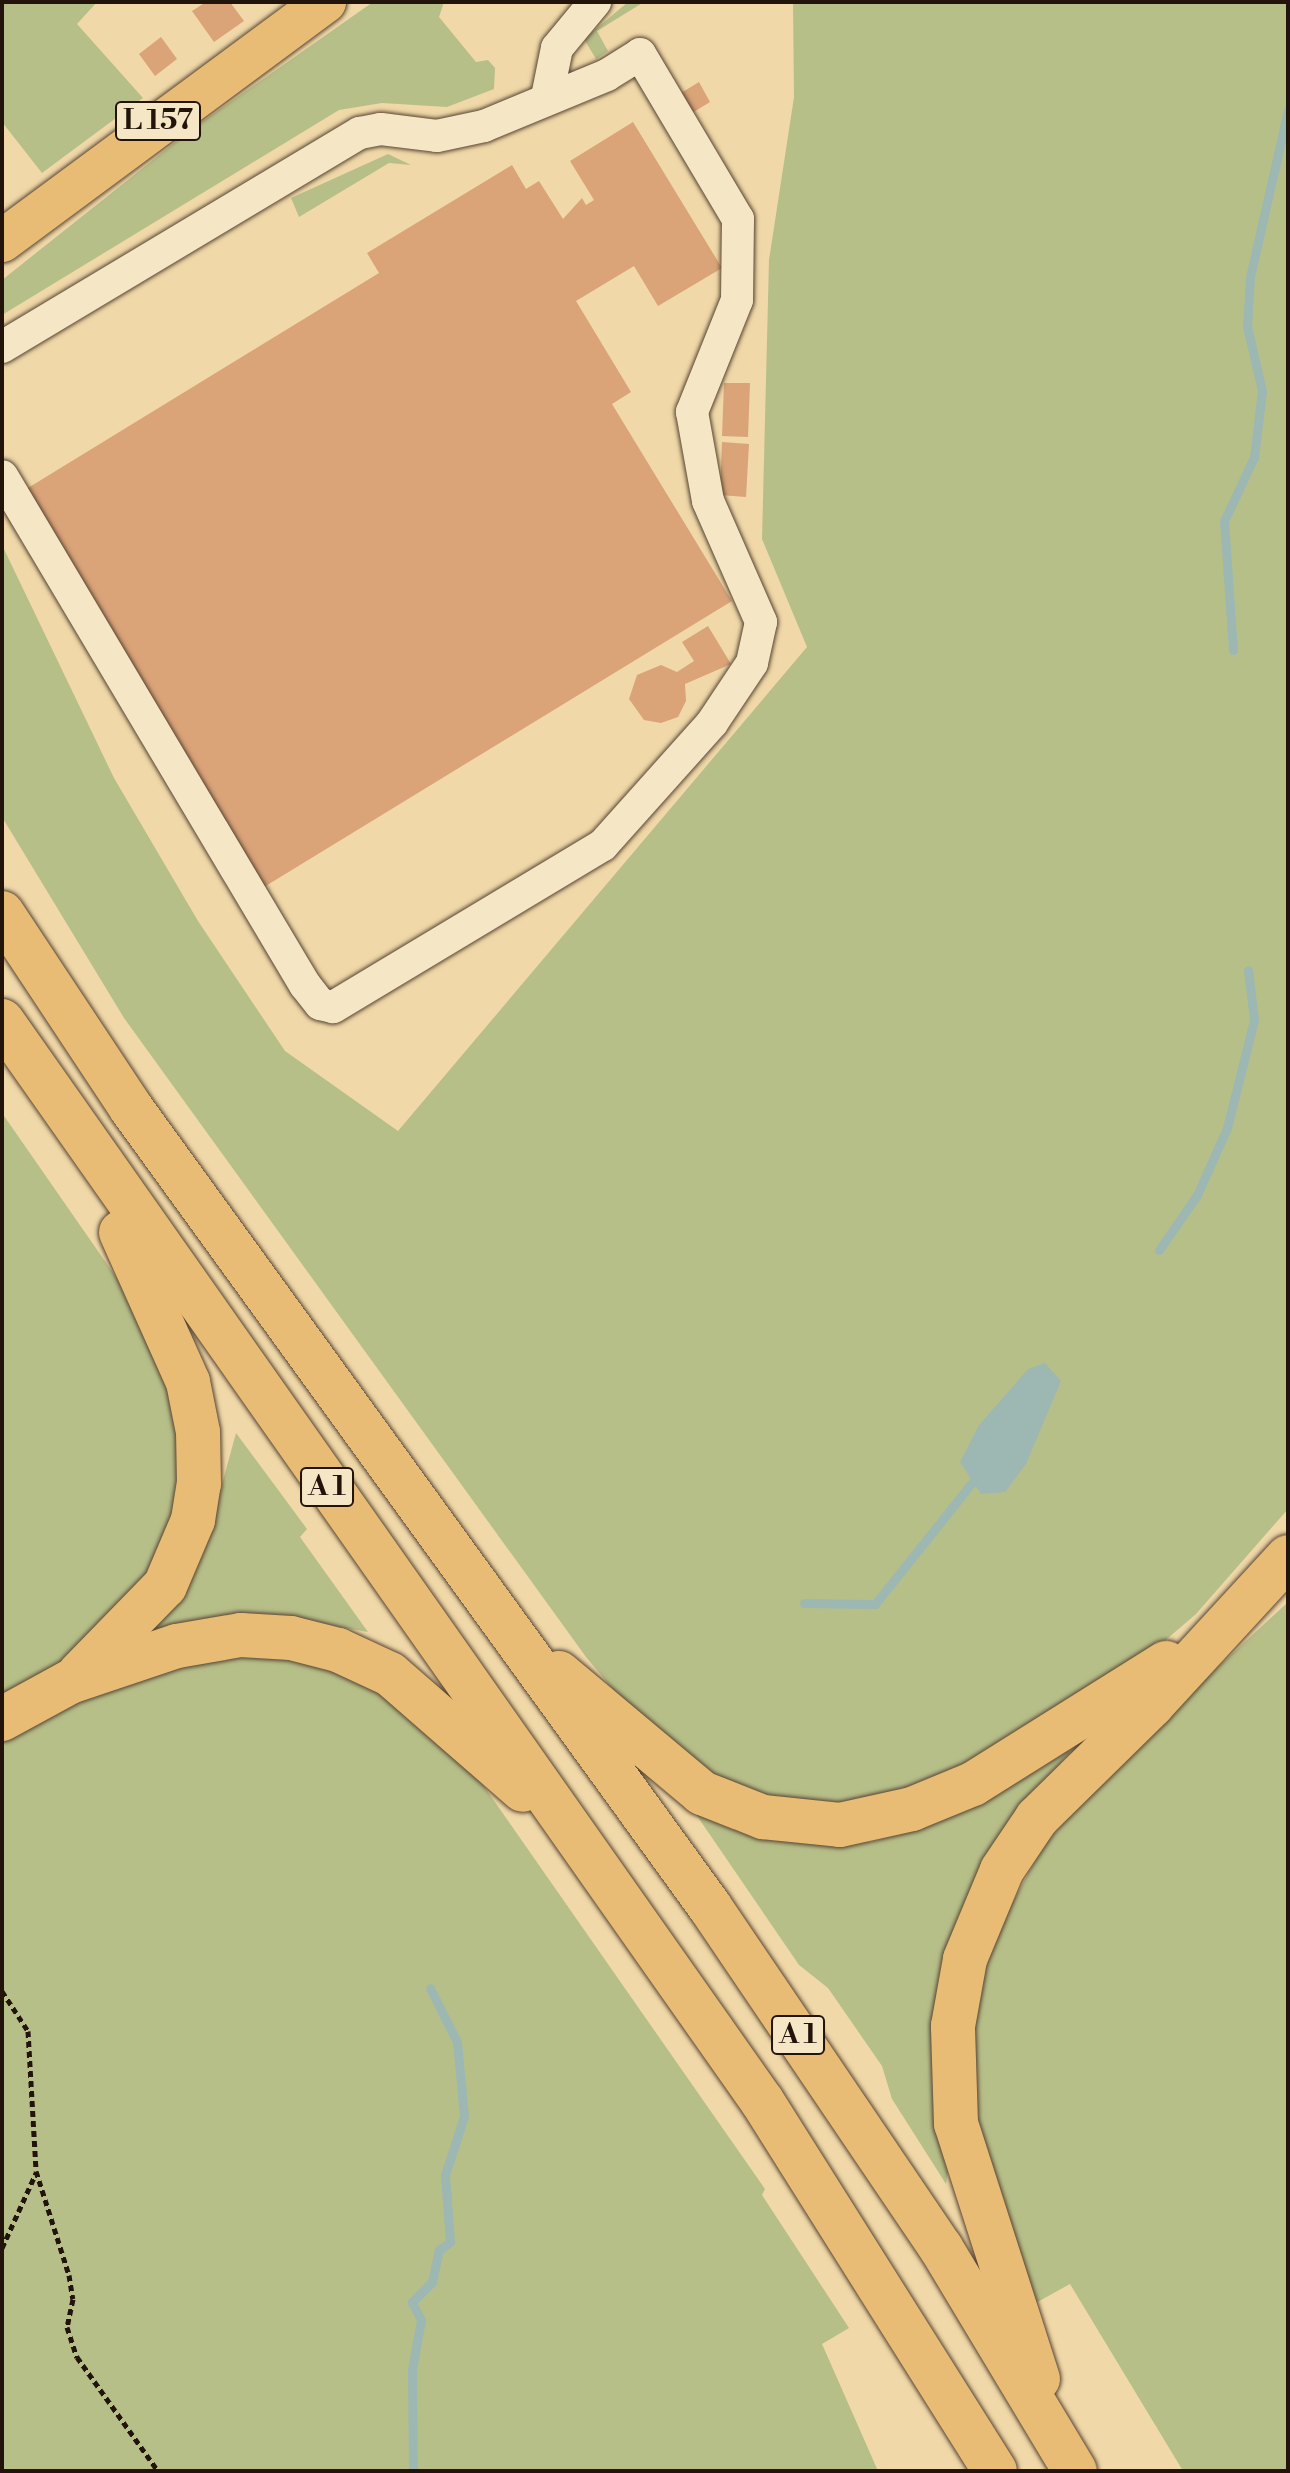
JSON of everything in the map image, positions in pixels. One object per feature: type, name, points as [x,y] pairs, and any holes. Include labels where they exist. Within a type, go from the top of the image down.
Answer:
[{"type":"highway","name":"A 1","points":[[2,913],[140,1120],[524,1647],[857,2122],[1065,2453]]},
{"type":"highway","name":"A 1","points":[[2,1021],[69,1121],[590,1851],[762,2101],[995,2471]]},
{"type":"highway","points":[[69,1121],[179,1358],[200,1450],[193,1520],[165,1586],[70,1682]]},
{"type":"highway","points":[[1065,2453],[1016,2300],[962,2153],[952,2096],[958,1991],[988,1897],[1037,1818],[1152,1705],[1288,1557]]},
{"type":"highway","points":[[524,1647],[702,1793],[763,1817],[840,1825],[912,1809],[987,1777],[1219,1630]]},
{"type":"highway","points":[[2,1719],[70,1682],[222,1637],[323,1645],[367,1661],[414,1691],[590,1851]]},
{"type":"main road","name":"L 157","points":[[2,241],[320,4]]},
{"type":"street","points":[[547,97],[557,48],[595,2]]},
{"type":"street","points":[[2,347],[360,133],[381,129],[437,136],[484,126],[547,97],[607,75],[640,54],[738,219],[742,251],[737,300],[692,412],[708,501],[761,622],[752,663],[712,723],[603,845],[356,999],[333,1007],[320,1004],[2,476]]},
{"type":"path","points":[[2,1991],[28,2031],[36,2171],[69,2275],[73,2299],[67,2327],[77,2357],[158,2471]]},
{"type":"path","points":[[2,2248],[36,2171]]},
{"type":"green space","points":[[2,2],[97,2],[77,24],[143,98],[42,173],[2,122]]},
{"type":"green space","points":[[373,2],[444,2],[439,17],[476,62],[488,60],[495,68],[494,89],[447,107],[382,103],[339,110],[2,315],[2,280],[192,129]]},
{"type":"green space","points":[[628,2],[644,2],[597,31],[608,51],[596,59],[584,39]]},
{"type":"green space","points":[[793,2],[1288,2],[1288,1509],[1196,1614],[1153,1651],[923,1789],[814,1808],[717,1782],[626,1705],[586,1657],[124,1018],[2,817],[2,545],[114,778],[198,921],[285,1051],[398,1131],[807,647],[762,539],[769,260],[794,97]]},
{"type":"green space","points":[[388,154],[411,165],[389,163],[299,217],[291,198]]},
{"type":"green space","points":[[2,1113],[125,1290],[174,1393],[183,1486],[154,1568],[85,1649],[2,1695]]},
{"type":"green space","points":[[236,1433],[307,1529],[300,1537],[368,1632],[294,1619],[155,1637],[151,1631],[215,1510]]},
{"type":"green space","points":[[1288,1602],[1288,2471],[1183,2471],[1070,2284],[1032,2305],[974,2118],[974,2020],[993,1938],[1044,1845],[1118,1760]]},
{"type":"green space","points":[[236,1653],[289,1655],[366,1679],[467,1762],[765,2189],[762,2195],[849,2328],[822,2344],[878,2471],[2,2471],[2,1741],[122,1679]]},
{"type":"green space","points":[[1064,1749],[1070,1752],[1002,1834],[946,2184],[892,2099],[882,2066],[828,1988],[799,1965],[693,1810],[774,1841],[871,1842],[906,1832]]},
{"type":"water","points":[[1045,1363],[1061,1381],[1026,1464],[1005,1492],[981,1494],[960,1462],[979,1425],[1028,1369]]},
{"type":"building","points":[[206,2],[230,2],[244,21],[214,42],[192,11]]},
{"type":"building","points":[[161,37],[177,59],[155,76],[139,54]]},
{"type":"building","points":[[699,82],[710,102],[692,113],[681,93]]},
{"type":"building","points":[[633,122],[722,268],[658,306],[634,266],[576,301],[631,392],[612,404],[732,601],[264,887],[23,491],[379,273],[367,253],[512,165],[526,189],[539,181],[563,219],[582,198],[586,205],[594,200],[570,161]]},
{"type":"building","points":[[724,383],[750,383],[748,437],[722,436]]},
{"type":"building","points":[[722,442],[749,444],[746,497],[720,495]]},
{"type":"building","points":[[708,626],[731,664],[685,684],[686,701],[678,717],[661,723],[644,720],[629,699],[637,675],[661,665],[677,672],[694,661],[682,642]]},
{"type":"waterway","points":[[1233,650],[1224,521],[1254,457],[1262,391],[1247,326],[1250,277],[1288,110]]},
{"type":"waterway","points":[[1159,1250],[1197,1195],[1227,1128],[1254,1020],[1248,970]]},
{"type":"waterway","points":[[804,1603],[875,1604],[978,1475]]},
{"type":"waterway","points":[[413,2471],[412,2369],[421,2320],[412,2302],[432,2282],[439,2250],[450,2242],[445,2175],[464,2116],[457,2042],[430,1988]]}]
